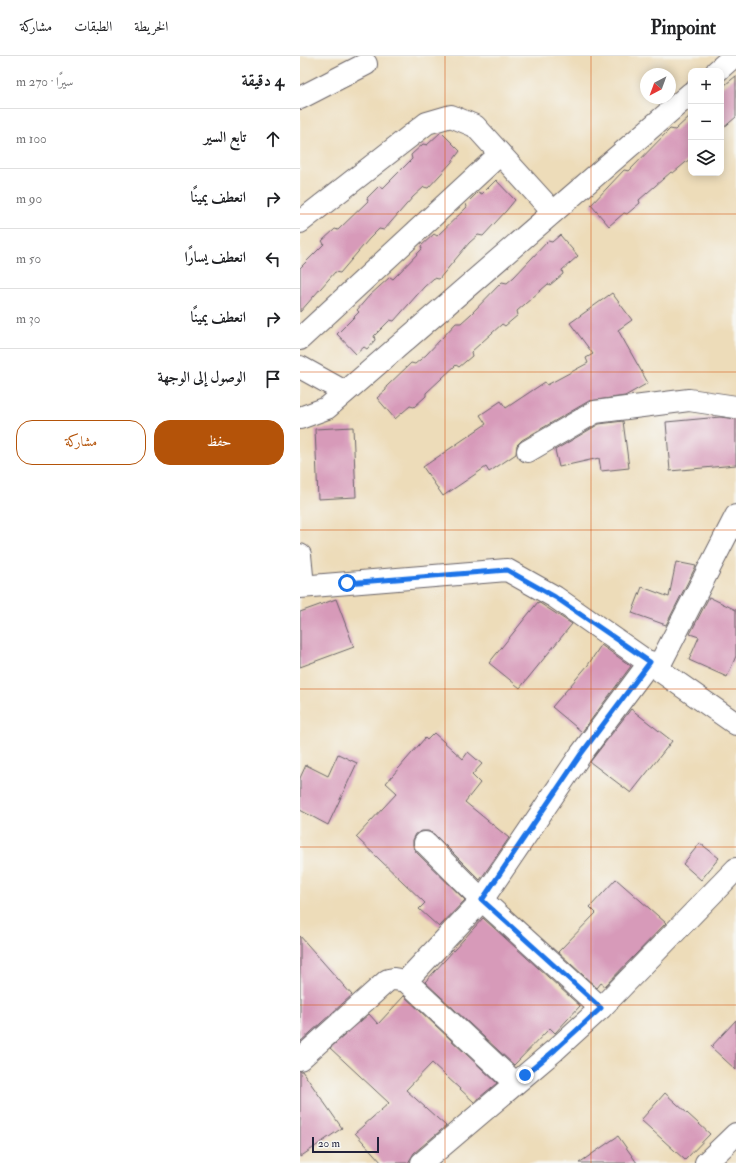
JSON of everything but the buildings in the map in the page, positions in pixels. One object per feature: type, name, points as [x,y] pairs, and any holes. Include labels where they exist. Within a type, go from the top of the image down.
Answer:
[{"type":"street","points":[[720,68],[734,56]]},
{"type":"street","points":[[300,98],[366,64]]},
{"type":"street","points":[[300,418],[327,408],[688,96]]},
{"type":"street","points":[[300,222],[427,123],[451,116],[475,126],[553,212]]},
{"type":"street","points":[[300,339],[500,154]]},
{"type":"street","points":[[300,367],[345,392]]},
{"type":"street","points":[[528,451],[595,412],[689,400],[736,407]]},
{"type":"street","points":[[406,981],[482,900],[581,754],[654,665],[736,516]]},
{"type":"street","points":[[300,555],[301,586],[507,570],[555,597],[736,724]]},
{"type":"street","points":[[425,843],[482,900],[601,1008]]},
{"type":"street","points":[[422,1163],[555,1050],[601,1008],[736,869]]},
{"type":"street","points":[[300,1059],[388,980],[394,979],[406,981],[515,1083]]},
{"type":"street","points":[[706,1163],[736,1134]]},
{"type":"route","points":[[347,583],[507,570],[555,597],[650,662],[581,754],[482,900],[601,1008],[525,1075]]}]
